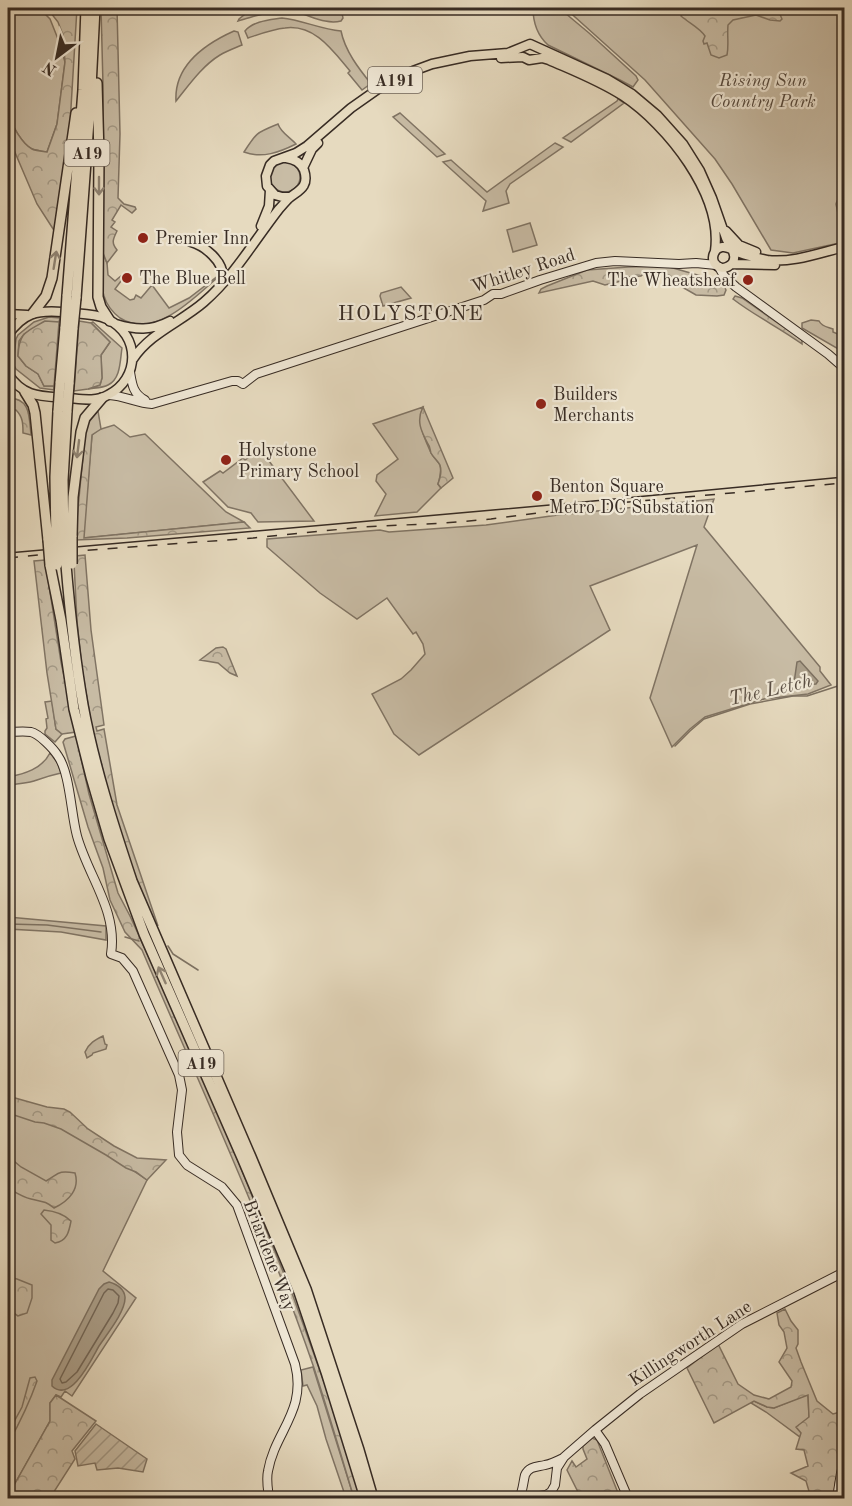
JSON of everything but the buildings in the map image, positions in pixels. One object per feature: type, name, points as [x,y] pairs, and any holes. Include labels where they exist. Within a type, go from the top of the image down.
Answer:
[{"type":"highway","name":"A19","points":[[72,297],[86,8]]},
{"type":"highway","name":"A19","points":[[95,8],[94,50],[63,411],[55,477],[60,539],[61,620],[74,709],[112,848],[144,934],[299,1292],[365,1498]]},
{"type":"highway","points":[[94,50],[99,155],[98,297],[101,307],[113,322]]},
{"type":"highway","points":[[30,314],[46,296],[52,278],[75,116],[83,90]]},
{"type":"highway","points":[[22,390],[33,405],[35,413],[60,539],[61,564]]},
{"type":"highway","points":[[60,539],[74,488],[85,418],[106,396]]},
{"type":"highway","name":"A19","points":[[61,564],[84,707],[99,776],[132,881],[306,1289],[356,1438],[373,1498]]},
{"type":"main road","name":"A191","points":[[113,322],[129,328],[145,330],[171,321],[203,297],[236,262],[262,224],[269,206],[270,190],[266,181],[267,171],[274,161],[286,158],[307,147],[351,108],[374,92],[413,71],[432,64],[453,59],[508,53],[530,44],[607,79],[633,94],[680,139],[700,171],[712,198],[734,256],[731,265]]},
{"type":"main road","points":[[523,57],[522,51],[525,46]]},
{"type":"main road","points":[[535,58],[538,52],[536,47]]},
{"type":"main road","name":"A191","points":[[133,359],[151,338],[196,309],[239,265],[289,197],[303,187],[305,174],[303,168],[312,149],[356,107],[394,83],[414,74],[457,62],[523,57],[529,60],[542,58],[613,89],[641,109],[663,130],[685,157],[702,188],[714,225],[716,241],[713,258],[717,266]]},
{"type":"main road","points":[[286,158],[296,160],[303,168]]},
{"type":"main road","points":[[270,190],[275,195],[289,197]]},
{"type":"main road","points":[[722,226],[743,248],[778,257],[804,257]]},
{"type":"main road","points":[[191,242],[202,246],[218,262],[223,277]]},
{"type":"main road","points":[[715,252],[721,247],[726,247],[748,256],[782,261],[844,247]]},
{"type":"main road","points":[[717,266],[725,268],[731,265],[778,265],[804,257]]},
{"type":"main road","points":[[8,314],[50,311],[90,315],[113,322],[129,340],[133,359],[130,372],[122,384],[106,396],[88,399],[40,396],[8,385]]},
{"type":"main road","points":[[8,335],[19,321],[30,314]]},
{"type":"main road","points":[[8,374],[22,390]]},
{"type":"street","points":[[696,263],[715,252]]},
{"type":"street","name":"Whitley Road","points":[[106,396],[121,396],[144,404],[152,404],[232,381],[243,384],[256,374],[476,303],[493,294],[501,294],[596,263],[615,261],[696,263],[717,266]]},
{"type":"street","points":[[727,280],[727,273],[731,265]]},
{"type":"street","points":[[717,266],[727,280],[844,368]]},
{"type":"street","points":[[130,372],[134,390],[138,396],[145,400],[161,402]]},
{"type":"street","name":"Briardene Way","points":[[8,732],[35,734],[52,748],[62,762],[80,846],[111,923],[111,954],[122,958],[133,971],[179,1075],[182,1090],[177,1132],[179,1155],[185,1163],[222,1187],[237,1205],[295,1364],[298,1384],[297,1399],[270,1463],[267,1479],[269,1498]]},
{"type":"street","name":"Killingworth Lane","points":[[564,1457],[628,1402],[735,1328],[844,1272]]},
{"type":"street","points":[[595,1430],[605,1444],[628,1498]]},
{"type":"street","points":[[519,1498],[529,1469],[564,1457]]},
{"type":"street","points":[[527,1498],[551,1492],[557,1468],[564,1457]]},
{"type":"street","points":[[837,1498],[844,1463]]},
{"type":"street","points":[[543,1466],[551,1470],[555,1478]]},
{"type":"street","points":[[525,1482],[529,1492],[538,1496]]},
{"type":"green space","points":[[8,8],[39,8],[50,19],[65,62],[57,124],[47,152],[28,147],[8,115]]},
{"type":"green space","points":[[47,8],[77,8],[70,124],[57,235],[37,204],[8,136],[8,115],[28,147],[47,152],[57,124],[65,62],[63,35],[58,22]]},
{"type":"green space","points":[[101,8],[117,8],[120,134],[118,198],[124,204],[136,209],[132,213],[121,205],[112,220],[115,222],[111,227],[117,231],[113,241],[117,250],[107,263],[103,253]]},
{"type":"green space","points":[[253,8],[341,8],[343,18],[341,21],[329,22],[295,12],[280,11],[238,21]]},
{"type":"green space","points":[[533,8],[559,8],[636,76],[638,80],[633,87],[548,45],[536,28]]},
{"type":"green space","name":"Rising Sun Country Park","points":[[565,8],[844,8],[844,198],[836,204],[844,242],[793,253],[771,250],[715,159],[645,80]]},
{"type":"green space","points":[[684,8],[770,8],[779,12],[782,19],[780,21],[770,20],[756,15],[733,20],[728,25],[727,55],[719,58],[711,55],[707,43],[704,44],[703,33],[681,16]]},
{"type":"green space","points":[[282,18],[341,31],[349,53],[372,85],[362,90],[348,73],[350,71],[330,48],[322,40],[305,30],[280,29],[248,38],[245,31],[252,25]]},
{"type":"green space","points":[[234,31],[238,32],[242,45],[220,55],[207,65],[176,101],[180,77],[193,58],[212,42]]},
{"type":"green space","points":[[618,99],[624,103],[571,142],[563,138],[617,101]]},
{"type":"green space","points":[[400,113],[445,154],[437,157],[393,117]]},
{"type":"green space","points":[[278,124],[296,144],[264,155],[244,152],[258,134]]},
{"type":"green space","points":[[555,143],[563,147],[510,184],[506,191],[509,203],[483,211],[486,201],[443,162],[451,160],[487,192]]},
{"type":"green space","points":[[285,162],[296,166],[300,177],[296,188],[285,192],[274,188],[270,177],[274,166]]},
{"type":"green space","points":[[530,223],[537,245],[513,252],[507,230]]},
{"type":"green space","points":[[103,253],[108,275],[115,281],[122,275],[124,277],[115,289],[130,300],[136,295],[141,298],[152,285],[169,308],[189,298],[219,275],[185,306],[172,314],[159,321],[146,324],[133,323],[117,316],[105,299],[102,286]]},
{"type":"green space","points":[[666,266],[723,284],[726,290],[724,295],[696,295],[662,273],[645,272],[641,276],[627,277],[605,285],[593,281],[539,293],[547,286],[587,270]]},
{"type":"green space","points":[[401,287],[411,298],[383,306],[381,293]]},
{"type":"green space","points":[[735,296],[742,298],[802,340],[802,344],[741,305],[733,299]]},
{"type":"green space","points":[[49,317],[60,318],[59,322],[45,322],[24,334],[19,341],[18,356],[26,366],[38,374],[44,386],[54,386],[54,390],[40,388],[13,364],[18,335],[34,322]]},
{"type":"green space","points":[[811,320],[819,321],[823,326],[833,329],[833,332],[844,335],[840,350],[802,328],[802,323]]},
{"type":"green space","points":[[45,321],[59,322],[54,386],[44,386],[38,374],[26,366],[18,356],[22,337]]},
{"type":"green space","points":[[79,321],[91,323],[110,342],[101,355],[100,385],[74,391]]},
{"type":"green space","points":[[93,322],[122,348],[119,369],[112,382],[104,387],[88,389],[100,385],[101,355],[110,342],[91,323]]},
{"type":"green space","points":[[8,398],[21,401],[25,405],[29,415],[31,435],[23,433],[23,424],[16,410],[8,410]]},
{"type":"green space","points":[[423,407],[420,419],[422,430],[431,453],[440,465],[441,473],[438,484],[441,488],[417,512],[375,516],[386,494],[376,481],[377,475],[398,459],[373,424]]},
{"type":"green space","points":[[423,407],[453,478],[441,488],[438,484],[441,473],[440,465],[431,453],[420,426]]},
{"type":"green space","points":[[98,411],[101,429],[92,435],[84,538],[244,522],[250,528],[75,540],[85,435],[88,423]]},
{"type":"green space","points":[[114,425],[130,437],[145,434],[226,512],[244,522],[83,538],[92,435],[98,430]]},
{"type":"green space","points":[[260,449],[314,521],[258,522],[251,513],[228,507],[203,482],[220,471],[223,473]]},
{"type":"green space","points":[[714,499],[704,527],[820,667],[820,671],[831,685],[808,694],[764,699],[705,717],[672,747],[650,698],[697,545],[590,586],[610,630],[419,755],[394,734],[372,694],[401,679],[425,654],[423,644],[416,632],[413,634],[387,598],[357,619],[320,593],[267,547],[267,539],[486,525]]},
{"type":"green space","points":[[85,555],[91,630],[104,725],[96,727],[97,731],[104,729],[117,805],[158,926],[151,919],[117,825],[92,728],[82,669],[74,563],[75,556]]},
{"type":"green space","points":[[45,560],[61,662],[76,732],[62,734],[56,729],[34,561]]},
{"type":"green space","points":[[216,648],[226,649],[237,676],[218,663],[200,660]]},
{"type":"green space","points":[[52,701],[56,729],[62,734],[55,742],[45,734],[48,718],[45,702]]},
{"type":"green space","points":[[76,736],[89,794],[118,893],[218,1112],[293,1296],[349,1456],[360,1498],[354,1498],[314,1368],[254,1209],[142,950],[125,932],[110,900],[103,868],[88,827],[63,742],[65,739]]},
{"type":"green space","points":[[50,753],[61,773],[8,786],[8,777],[37,767],[47,759]]},
{"type":"green space","points":[[8,917],[106,926],[106,940],[61,932],[8,929]]},
{"type":"green space","points":[[103,1036],[107,1045],[106,1049],[93,1053],[87,1058],[85,1052],[88,1046]]},
{"type":"green space","points":[[8,1096],[47,1107],[64,1109],[88,1129],[137,1158],[166,1160],[147,1180],[61,1129],[8,1113]]},
{"type":"green space","points":[[8,1103],[80,1137],[147,1180],[103,1271],[136,1298],[72,1396],[65,1391],[61,1397],[56,1395],[50,1403],[50,1421],[8,1496]]},
{"type":"green space","points":[[8,1156],[21,1167],[46,1181],[61,1172],[75,1173],[75,1189],[64,1202],[54,1208],[45,1202],[25,1197],[8,1188]]},
{"type":"green space","points":[[44,1210],[59,1213],[71,1221],[65,1238],[55,1243],[51,1240],[51,1225],[41,1214]]},
{"type":"green space","points":[[8,1277],[32,1285],[32,1298],[27,1313],[18,1316],[10,1309],[7,1299]]},
{"type":"green space","points":[[785,1309],[798,1330],[796,1348],[817,1401],[833,1414],[844,1411],[844,1455],[835,1483],[834,1498],[811,1498],[806,1481],[791,1473],[808,1466],[804,1450],[796,1449],[801,1433],[796,1427],[809,1417],[808,1395],[774,1408],[754,1401],[714,1423],[687,1368],[718,1344],[738,1384],[754,1395],[769,1399],[791,1387],[792,1381],[779,1362],[787,1348],[777,1313]]},
{"type":"green space","points":[[313,1367],[354,1498],[346,1498],[317,1406],[307,1385],[303,1386],[301,1370]]},
{"type":"green space","points":[[35,1377],[37,1381],[31,1398],[8,1444],[8,1433],[22,1407],[30,1378]]},
{"type":"green space","points":[[808,1394],[809,1417],[800,1437],[751,1403],[754,1401],[774,1408]]},
{"type":"green space","points":[[56,1395],[96,1421],[72,1451],[75,1459],[50,1498],[8,1498],[50,1421],[50,1403]]},
{"type":"green space","points":[[96,1424],[147,1459],[143,1472],[118,1468],[97,1470],[95,1463],[78,1466],[75,1451]]},
{"type":"green space","points":[[592,1438],[597,1440],[620,1498],[581,1498],[567,1470],[572,1461],[576,1467],[587,1459],[583,1446]]},
{"type":"water","points":[[800,661],[818,681],[816,684],[796,685],[794,683],[797,662]]},
{"type":"water","points":[[109,1282],[117,1285],[123,1291],[125,1297],[122,1309],[80,1377],[66,1389],[59,1390],[52,1386],[52,1380],[99,1289]]},
{"type":"waterway","name":"The Letch","points":[[675,746],[704,719],[750,704],[793,696],[807,696],[844,684]]},
{"type":"waterway","points":[[8,924],[47,925],[101,932]]},
{"type":"waterway","points":[[125,937],[139,941]]},
{"type":"waterway","points":[[168,946],[173,954],[198,970]]},
{"type":"tram line","points":[[8,553],[844,477]]},
{"type":"railway","points":[[8,558],[363,527],[491,519],[606,504],[844,483]]},
{"type":"place","name":"Premier Inn","points":[[143,238]]},
{"type":"place","name":"The Blue Bell","points":[[127,278]]},
{"type":"place","name":"The Wheatsheaf","points":[[748,280]]},
{"type":"place","name":"Builders Merchants","points":[[541,404]]},
{"type":"place","name":"Holystone Primary School","points":[[226,460]]},
{"type":"place","name":"Benton Square Metro DC Substation","points":[[537,496]]},
{"type":"district","name":"HOLYSTONE","points":[[411,313]]}]
